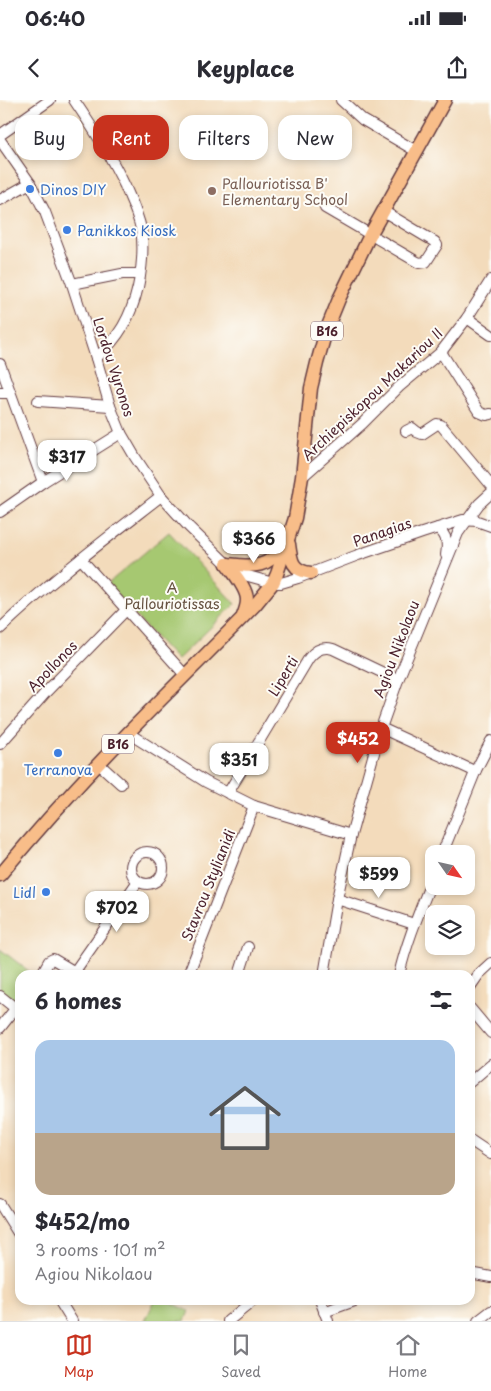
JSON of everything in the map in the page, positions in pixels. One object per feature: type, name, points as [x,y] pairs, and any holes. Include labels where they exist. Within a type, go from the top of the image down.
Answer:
[{"type":"main road","name":"B16","points":[[0,875],[36,832],[99,764],[256,605],[273,583],[295,518],[302,477],[309,402],[326,331],[339,299],[370,235],[444,100]]},
{"type":"main road","points":[[227,564],[252,566],[266,563],[272,560],[288,542]]},
{"type":"main road","points":[[288,542],[294,565],[299,570],[311,573]]},
{"type":"main road","points":[[227,564],[247,597],[242,619]]},
{"type":"street","points":[[0,135],[50,100]]},
{"type":"street","points":[[74,100],[90,122],[115,164],[138,218],[141,230],[140,274],[134,302],[129,316],[109,347],[96,358]]},
{"type":"street","points":[[340,100],[363,120],[416,151]]},
{"type":"street","name":"Lordou Vyronos","points":[[0,140],[30,183],[45,212],[72,284],[110,406],[121,433],[134,457],[160,496],[227,564],[248,576],[273,583]]},
{"type":"street","points":[[0,200],[30,183]]},
{"type":"street","points":[[325,208],[419,262],[426,262],[437,245],[434,240],[383,211]]},
{"type":"street","points":[[72,284],[122,274],[140,274]]},
{"type":"street","name":"Archiepiskopou Makariou II","points":[[302,477],[362,424],[399,387],[442,352],[467,318],[491,280]]},
{"type":"street","points":[[467,318],[491,335]]},
{"type":"street","points":[[442,352],[479,412],[483,415],[491,414]]},
{"type":"street","points":[[0,364],[5,393],[43,482]]},
{"type":"street","points":[[38,401],[110,406]]},
{"type":"street","points":[[406,431],[412,428],[422,434],[437,424],[441,425],[491,484]]},
{"type":"street","points":[[0,512],[43,482],[121,433]]},
{"type":"street","points":[[491,492],[467,520],[491,526]]},
{"type":"street","points":[[0,629],[81,559],[160,496]]},
{"type":"street","name":"Panagias","points":[[273,583],[286,582],[358,555],[467,520]]},
{"type":"street","name":"Agiou Nikolaou","points":[[325,970],[337,899],[351,835],[381,728],[443,568],[458,534],[467,520]]},
{"type":"street","name":"Agiou Nikolaou","points":[[438,528],[447,539],[443,568]]},
{"type":"street","points":[[81,559],[185,675]]},
{"type":"street","name":"Apollonos","points":[[0,744],[47,691],[127,609]]},
{"type":"street","name":"Liperti","points":[[228,793],[309,658],[317,650],[325,647],[333,649],[398,680]]},
{"type":"street","points":[[381,728],[472,770],[476,770]]},
{"type":"street","points":[[128,733],[206,782],[254,806],[351,835]]},
{"type":"street","points":[[446,845],[476,770],[491,741]]},
{"type":"street","points":[[99,764],[121,784]]},
{"type":"street","name":"Stavrou Stylianidi","points":[[190,970],[254,806]]},
{"type":"street","points":[[80,970],[138,881]]},
{"type":"street","points":[[400,970],[414,924],[426,895]]},
{"type":"street","points":[[337,899],[414,924]]},
{"type":"street","points":[[241,970],[248,947]]},
{"type":"street","points":[[44,970],[49,961],[54,959],[73,970]]},
{"type":"street","points":[[475,980],[491,963]]},
{"type":"street","points":[[0,996],[15,1008]]},
{"type":"street","points":[[0,1028],[15,1013]]},
{"type":"street","points":[[475,1014],[491,1033]]},
{"type":"street","points":[[475,1078],[491,1064]]},
{"type":"street","points":[[475,1143],[491,1154]]},
{"type":"street","points":[[0,1204],[15,1228]]},
{"type":"street","points":[[475,1275],[491,1277]]},
{"type":"street","points":[[62,1305],[72,1321]]},
{"type":"street","points":[[228,1321],[248,1305]]},
{"type":"street","points":[[326,1316],[347,1305]]},
{"type":"street","points":[[478,1321],[491,1312]]},
{"type":"green space","name":"A Pallouriotissas","points":[[169,532],[235,604],[177,660],[106,585]]},
{"type":"green space","points":[[0,949],[27,970],[15,970],[15,1003],[0,991]]},
{"type":"green space","points":[[153,1305],[176,1305],[189,1311],[185,1321],[145,1321]]},
{"type":"place","name":"Dinos DIY","points":[[30,189]]},
{"type":"place","name":"Pallouriotissa B' Elementary School","points":[[212,191]]},
{"type":"place","name":"Panikkos Kiosk","points":[[67,230]]},
{"type":"place","name":"Terranova","points":[[58,753]]},
{"type":"place","name":"Lidl","points":[[46,892]]}]
